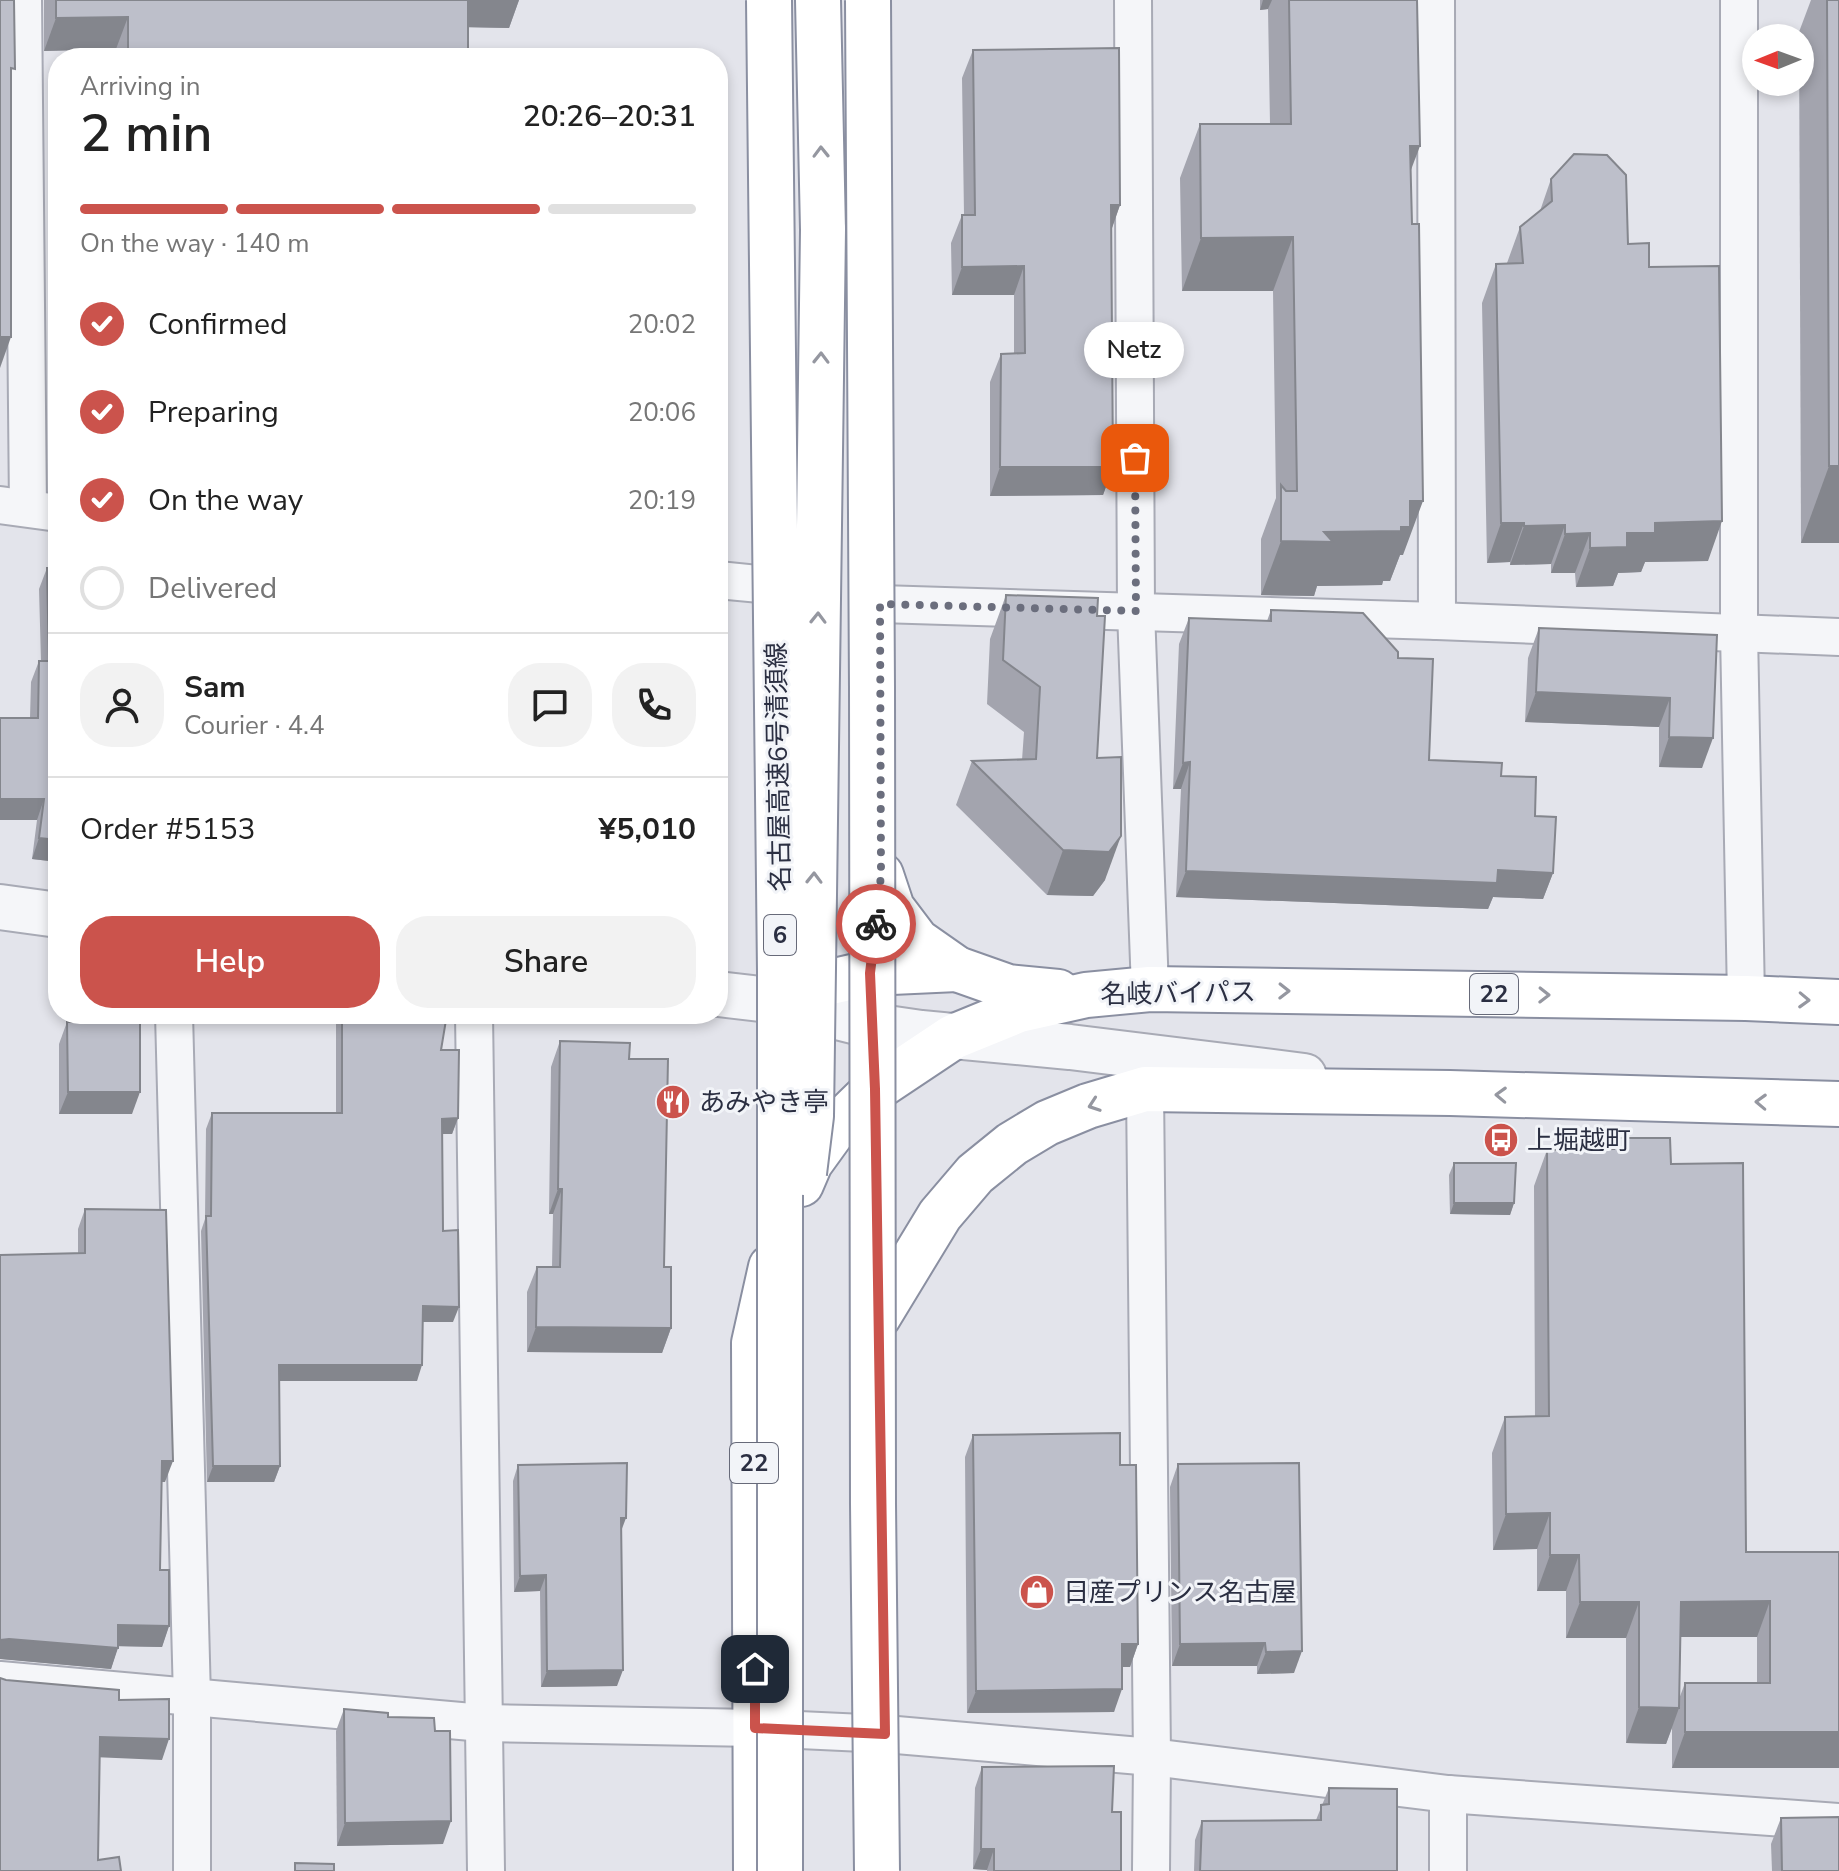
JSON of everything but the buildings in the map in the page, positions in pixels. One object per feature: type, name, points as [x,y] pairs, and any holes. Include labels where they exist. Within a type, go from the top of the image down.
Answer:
[{"type":"highway","name":"名古屋高速6号清須線","points":[[769,0],[780,971],[767,1358],[780,1871]]},
{"type":"highway","points":[[767,1358],[811,1116],[823,230],[818,0]]},
{"type":"highway","points":[[868,0],[877,1871]]},
{"type":"highway","points":[[881,875],[892,908],[917,941],[957,969],[1008,987],[1086,995]]},
{"type":"highway","points":[[881,875],[866,1021],[878,1317],[886,1871]]},
{"type":"highway","points":[[866,1021],[957,969]]},
{"type":"highway","name":"名岐バイパス","points":[[756,1871],[755,1728],[767,1358],[779,1235],[810,1163],[836,1127],[866,1021],[937,1035],[1019,1010],[1086,995],[1150,989],[1839,1002]]},
{"type":"highway","points":[[878,1317],[940,1215],[975,1174],[1012,1144],[1047,1123],[1088,1106],[1145,1089],[1450,1093],[1839,1104]]},
{"type":"street","points":[[23,0],[29,509]]},
{"type":"street","points":[[759,0],[773,928],[778,996],[767,1358]]},
{"type":"street","points":[[875,0],[881,875]]},
{"type":"street","points":[[1133,0],[1136,611],[1150,989]]},
{"type":"street","points":[[1436,0],[1437,621]]},
{"type":"street","points":[[1739,0],[1739,632],[1746,998]]},
{"type":"street","points":[[728,581],[769,585]]},
{"type":"street","points":[[880,604],[1839,637]]},
{"type":"street","points":[[773,870],[804,937],[866,1021]]},
{"type":"street","points":[[0,907],[48,914]]},
{"type":"street","points":[[728,994],[778,996],[866,1021],[937,1035],[1070,1047],[1450,1093]]},
{"type":"street","points":[[174,1024],[192,1698],[192,1871]]},
{"type":"street","points":[[474,1024],[486,1871]]},
{"type":"street","points":[[1145,1089],[1151,1871]]},
{"type":"street","points":[[0,1680],[483,1723],[755,1728],[885,1734],[1152,1757],[1448,1794],[1839,1822]]},
{"type":"street","points":[[1448,1794],[1448,1871]]},
{"type":"way so far","points":[[876,924],[881,875],[880,604],[1136,611],[1135,458]]},
{"type":"place","name":"Netz","points":[[1135,458]]},
{"type":"place","name":"あみやき亭","points":[[673,1102]]},
{"type":"place","name":"上堀越町","points":[[1501,1140]]},
{"type":"place","name":"日産プリンス名古屋","points":[[1037,1592]]},
{"type":"route","points":[[755,1669],[755,1728],[885,1734],[875,1089],[870,973],[876,924]]}]
